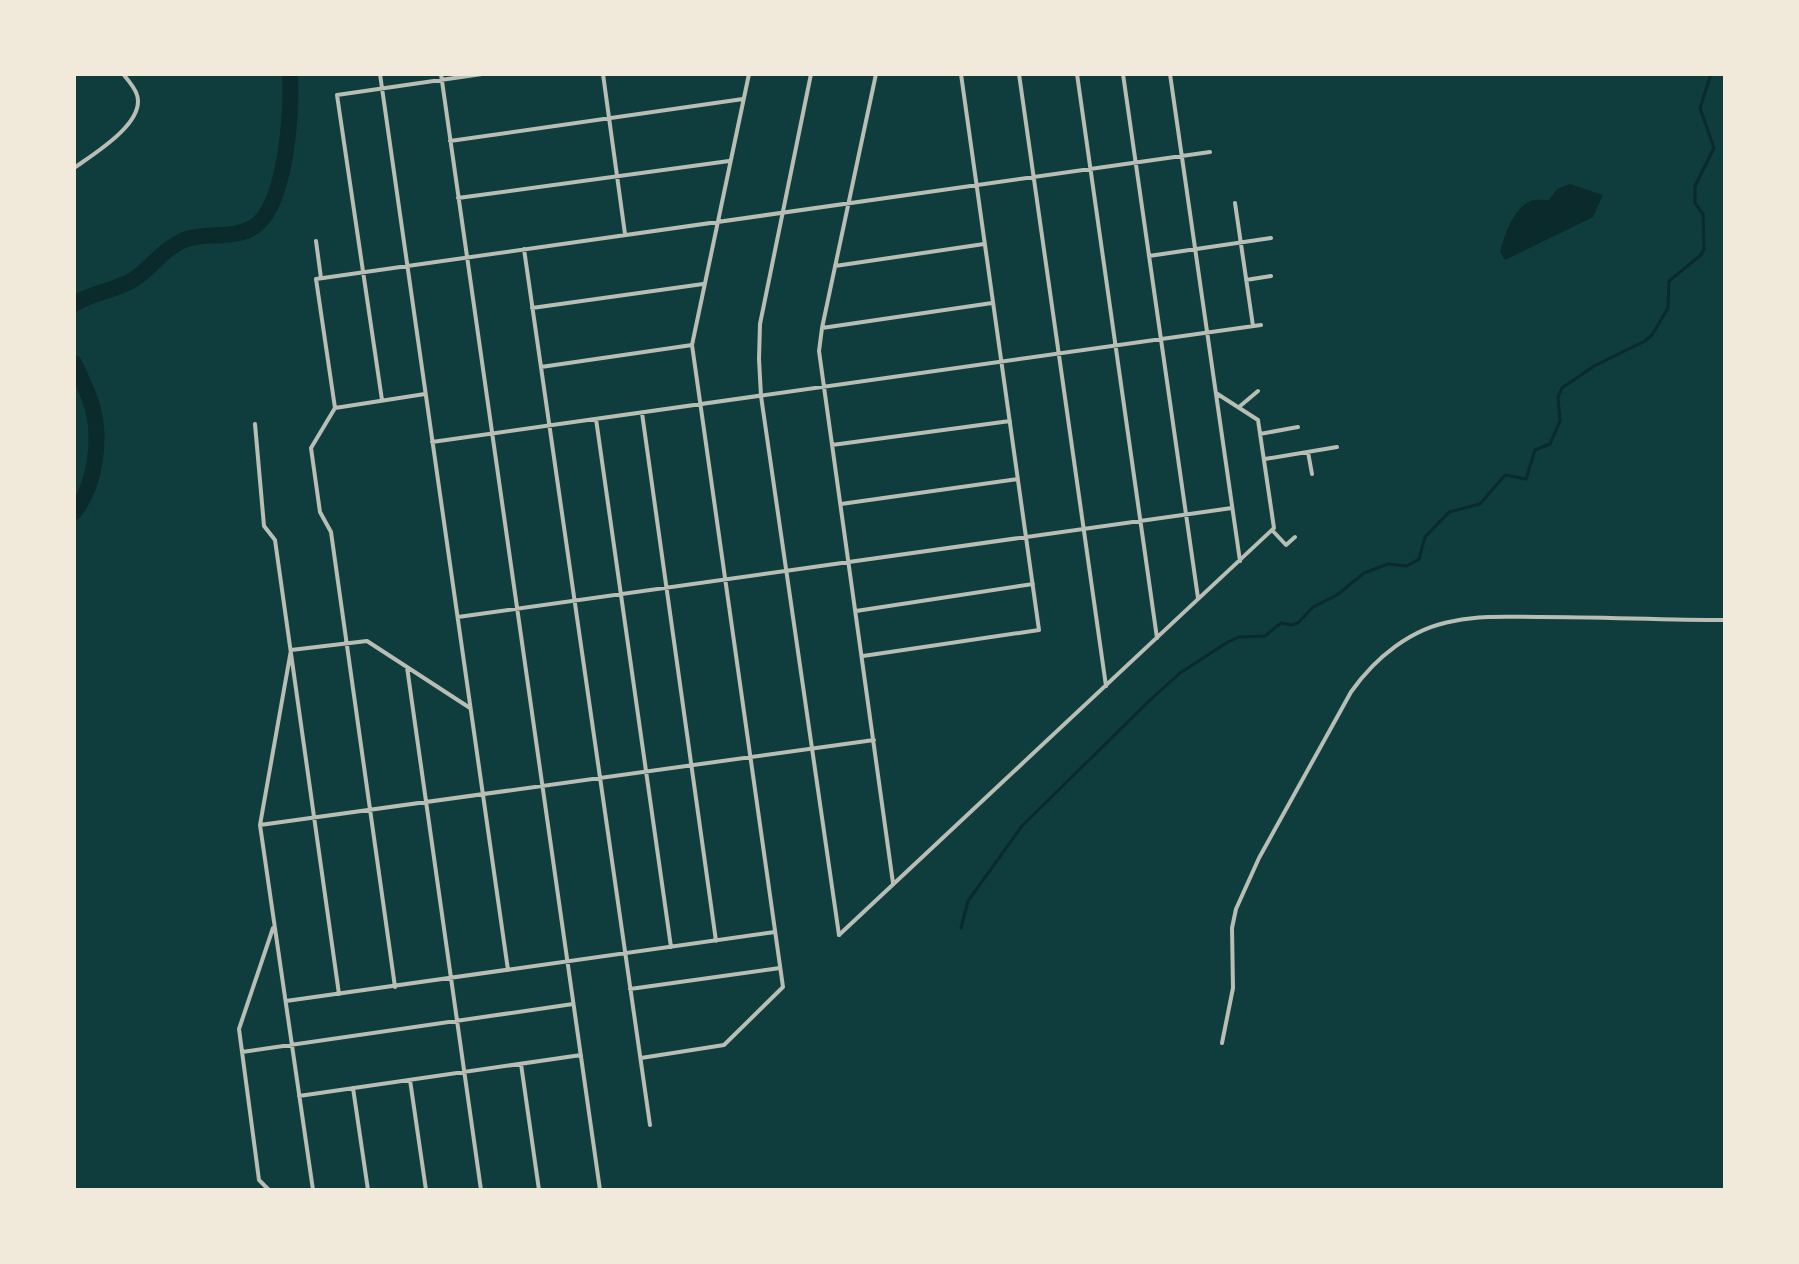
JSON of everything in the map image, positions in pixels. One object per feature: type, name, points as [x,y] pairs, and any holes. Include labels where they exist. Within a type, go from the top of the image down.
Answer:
[{"type":"street","points":[[74,168],[107,146],[138,107],[137,96],[123,74]]},
{"type":"street","points":[[380,74],[508,970]]},
{"type":"street","points":[[382,400],[337,95],[441,77],[482,74]]},
{"type":"street","points":[[603,74],[625,234]]},
{"type":"street","points":[[641,1058],[724,1045],[783,987],[692,345],[749,74]]},
{"type":"street","points":[[811,74],[760,324],[759,359],[761,396],[839,935],[1274,528],[1258,420],[1216,393]]},
{"type":"street","points":[[876,74],[819,351],[893,883]]},
{"type":"street","points":[[863,656],[1039,630],[961,74]]},
{"type":"street","points":[[1019,74],[1106,686]]},
{"type":"street","points":[[1077,74],[1157,638]]},
{"type":"street","points":[[1123,74],[1198,600]]},
{"type":"street","points":[[1170,74],[1240,561]]},
{"type":"street","points":[[441,77],[600,1190]]},
{"type":"street","points":[[450,141],[743,99]]},
{"type":"street","points":[[395,987],[331,532],[320,512],[311,448],[335,408],[316,279],[1210,152]]},
{"type":"street","points":[[458,198],[730,161]]},
{"type":"street","points":[[1235,203],[1253,326]]},
{"type":"street","points":[[1149,256],[1271,238]]},
{"type":"street","points":[[316,241],[321,278]]},
{"type":"street","points":[[835,266],[984,244]]},
{"type":"street","points":[[524,249],[650,1125]]},
{"type":"street","points":[[1246,280],[1271,276]]},
{"type":"street","points":[[532,308],[703,284]]},
{"type":"street","points":[[822,328],[992,303]]},
{"type":"street","points":[[432,442],[1261,325]]},
{"type":"street","points":[[541,367],[692,345]]},
{"type":"street","points":[[1239,408],[1258,391]]},
{"type":"street","points":[[335,408],[425,394]]},
{"type":"street","points":[[642,413],[716,941]]},
{"type":"street","points":[[596,419],[671,947]]},
{"type":"street","points":[[832,445],[1010,421]]},
{"type":"street","points":[[255,424],[264,526],[275,540],[339,994]]},
{"type":"street","points":[[1260,434],[1298,427]]},
{"type":"street","points":[[1264,459],[1337,447]]},
{"type":"street","points":[[1308,452],[1312,474]]},
{"type":"street","points":[[841,504],[1018,479]]},
{"type":"street","points":[[457,617],[1232,508]]},
{"type":"street","points":[[1272,530],[1286,545],[1295,537]]},
{"type":"street","points":[[856,611],[1033,584]]},
{"type":"street","points":[[1222,1043],[1233,988],[1232,928],[1236,909],[1259,858],[1351,692],[1367,670],[1389,650],[1435,626],[1454,621],[1509,617],[1725,620]]},
{"type":"street","points":[[291,650],[367,641],[470,708]]},
{"type":"street","points":[[291,650],[260,825],[313,1190]]},
{"type":"street","points":[[407,667],[481,1190]]},
{"type":"street","points":[[260,825],[874,740]]},
{"type":"street","points":[[269,1190],[259,1180],[239,1029],[274,926]]},
{"type":"street","points":[[285,1001],[775,932]]},
{"type":"street","points":[[630,989],[780,968]]},
{"type":"street","points":[[242,1052],[573,1004]]},
{"type":"street","points":[[299,1096],[581,1055]]},
{"type":"street","points":[[521,1064],[539,1190]]},
{"type":"street","points":[[410,1080],[426,1190]]},
{"type":"street","points":[[353,1088],[368,1190]]},
{"type":"water","points":[[1570,184],[1603,195],[1593,217],[1505,260],[1500,252],[1518,210],[1532,200],[1549,200],[1557,189]]},
{"type":"waterway","points":[[74,304],[134,279],[177,243],[200,236],[242,232],[262,219],[272,203],[285,158],[290,74]]},
{"type":"waterway","points":[[961,928],[968,901],[1022,826],[1180,673],[1239,637],[1265,636],[1281,623],[1292,625],[1299,622],[1313,607],[1337,595],[1364,573],[1388,564],[1407,566],[1419,559],[1425,537],[1449,512],[1480,504],[1505,475],[1526,479],[1535,450],[1550,444],[1560,421],[1558,397],[1562,388],[1594,366],[1652,335],[1668,308],[1669,281],[1701,255],[1704,249],[1703,214],[1695,203],[1695,186],[1714,148],[1700,108],[1711,74]]},
{"type":"waterway","points":[[74,363],[92,405],[96,435],[91,477],[74,512]]}]
